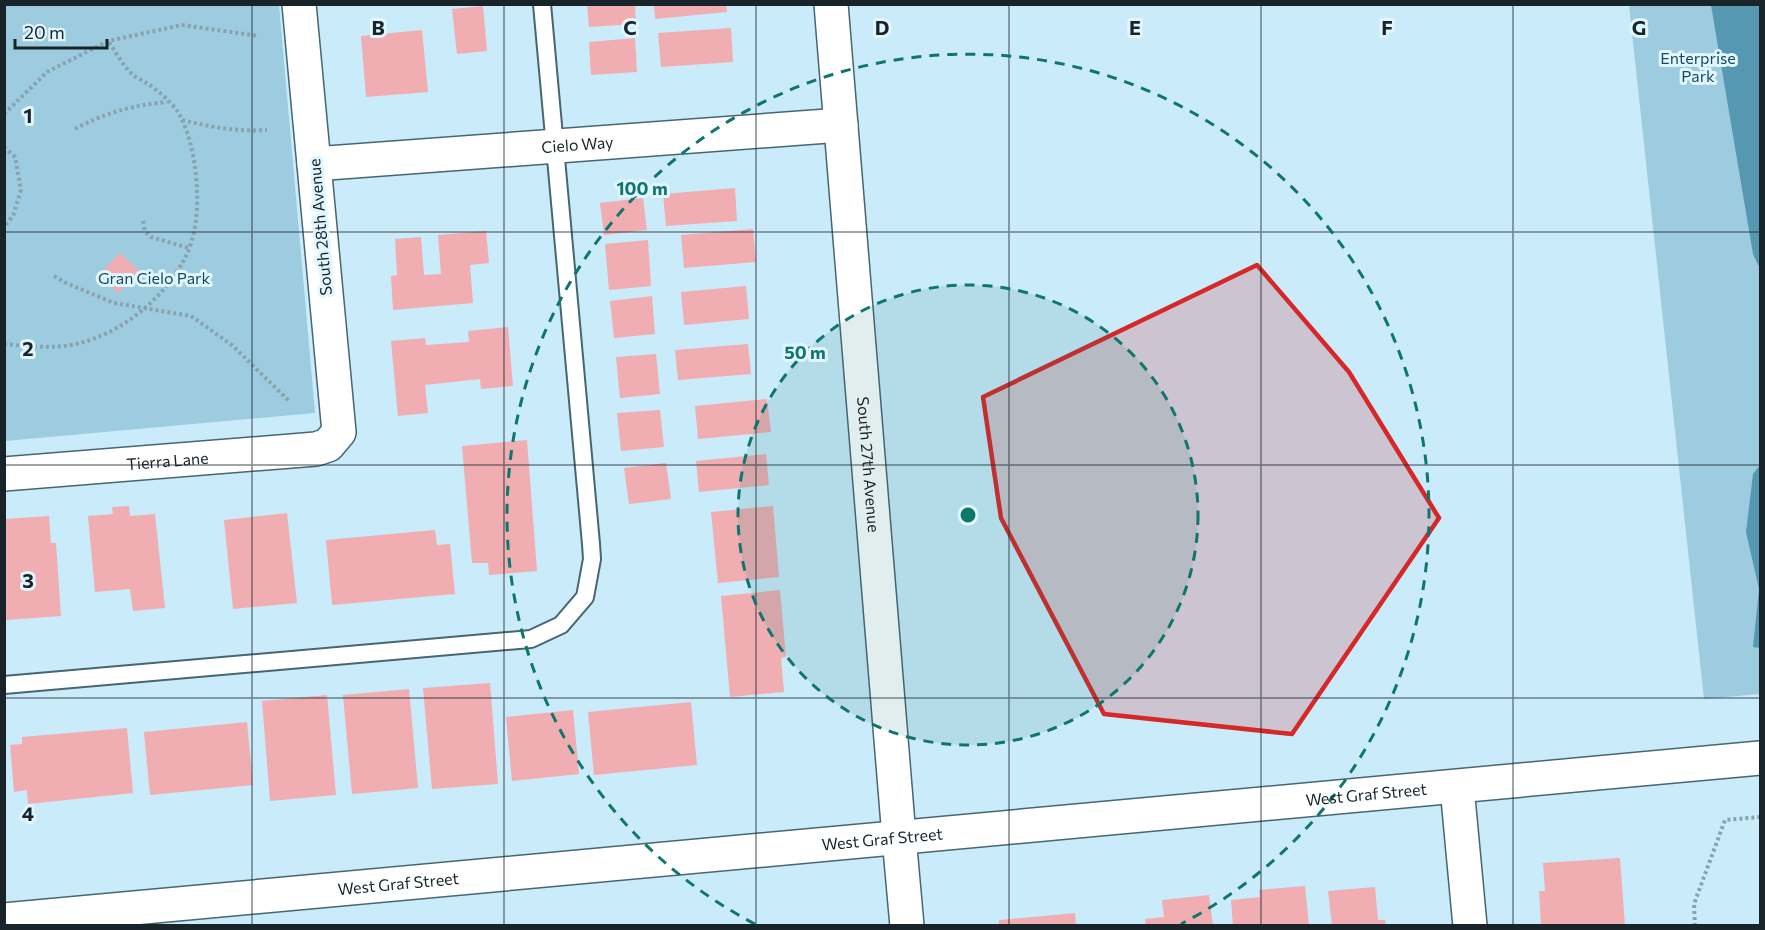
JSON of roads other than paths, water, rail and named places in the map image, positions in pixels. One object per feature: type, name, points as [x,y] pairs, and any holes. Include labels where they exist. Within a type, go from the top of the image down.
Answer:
[{"type":"street","name":"South 28th Avenue","points":[[299,4],[339,432],[328,445]]},
{"type":"street","name":"South 27th Avenue","points":[[831,4],[907,926]]},
{"type":"street","name":"Cielo Way","points":[[314,164],[841,125]]},
{"type":"street","name":"Tierra Lane","points":[[4,474],[316,449],[328,445]]},
{"type":"street","name":"West Graf Street","points":[[4,920],[1761,758]]},
{"type":"street","points":[[1457,787],[1470,926]]},
{"type":"lane","points":[[4,685],[531,639],[561,625],[585,597],[592,559],[542,4]]},
{"type":"park label","name":"Enterprise Park","points":[[1698,67]]},
{"type":"park label","name":"Gran Cielo Park","points":[[154,278]]}]
